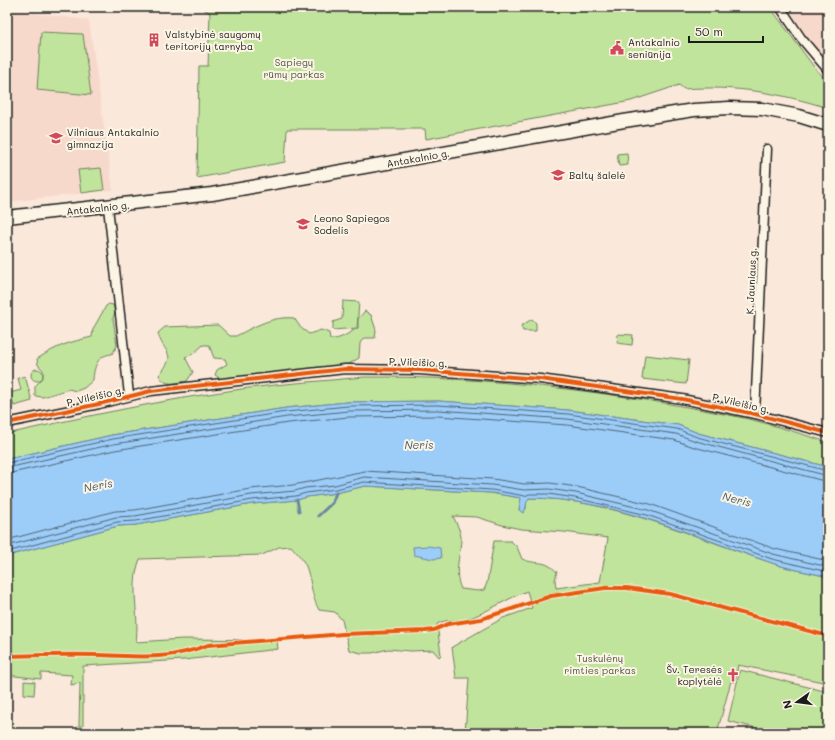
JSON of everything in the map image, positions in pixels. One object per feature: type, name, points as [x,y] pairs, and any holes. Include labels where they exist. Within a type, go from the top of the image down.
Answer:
[{"type":"main road","name":"Antakalnio g.","points":[[7,217],[184,198],[276,184],[581,128],[694,110],[729,108],[762,109],[799,116],[828,124]]},
{"type":"street","points":[[780,7],[801,38],[828,70]]},
{"type":"street","name":"K. Jauniaus g.","points":[[755,414],[768,149]]},
{"type":"street","points":[[108,207],[129,396]]},
{"type":"street","name":"P. Vileišio g.","points":[[7,423],[99,404],[151,391],[345,369],[419,370],[540,379],[699,402],[755,414],[828,433]]},
{"type":"shaded area","points":[[786,7],[828,7],[828,61],[811,44]]},
{"type":"shaded area","name":"Vilniaus Antakalnio gimnazija","points":[[7,10],[89,20],[113,190],[7,202]]},
{"type":"green space","name":"Sapiegų rūmų parkas","points":[[200,7],[770,7],[814,67],[828,82],[828,108],[792,98],[757,91],[721,88],[684,89],[679,85],[631,101],[426,139],[425,129],[287,129],[285,162],[197,178],[199,66],[208,66],[210,13]]},
{"type":"green space","points":[[41,32],[83,34],[91,95],[37,90]]},
{"type":"green space","points":[[627,153],[628,165],[619,166],[617,154]]},
{"type":"green space","points":[[101,168],[104,190],[81,193],[78,170]]},
{"type":"green space","points":[[343,301],[359,302],[357,328],[333,330],[333,322],[342,319]]},
{"type":"green space","points":[[109,304],[113,305],[115,312],[113,318],[117,346],[112,354],[103,357],[97,362],[93,380],[84,388],[76,391],[69,389],[43,397],[35,396],[35,386],[43,378],[43,370],[38,365],[37,359],[63,345],[92,337],[93,329],[106,306]]},
{"type":"green space","points":[[365,311],[371,315],[376,330],[375,338],[364,338],[360,343],[359,358],[349,364],[221,379],[215,375],[217,370],[227,364],[225,359],[214,358],[209,345],[203,345],[193,354],[185,357],[193,372],[187,381],[167,383],[161,379],[159,375],[168,362],[169,357],[158,333],[165,327],[218,325],[230,336],[236,336],[257,325],[271,320],[294,318],[301,328],[309,334],[321,330],[329,333],[330,339],[334,339],[358,328],[358,319]]},
{"type":"green space","points":[[532,319],[536,323],[536,331],[523,331],[521,326]]},
{"type":"green space","points":[[618,334],[633,335],[632,345],[617,343]]},
{"type":"green space","points":[[645,355],[689,360],[686,384],[642,379]]},
{"type":"green space","points":[[37,369],[41,371],[43,375],[41,379],[37,381],[33,379],[31,375],[33,371]]},
{"type":"green space","points":[[25,376],[32,401],[14,406],[10,393],[21,390],[18,378]]},
{"type":"green space","points":[[364,377],[457,379],[550,387],[689,407],[746,418],[828,442],[828,467],[698,433],[678,425],[568,410],[438,401],[348,402],[286,408],[112,435],[7,459],[7,434],[127,408],[218,392]]},
{"type":"green space","name":"Tuskulėnų rimties parkas","points":[[365,486],[491,493],[521,498],[519,510],[526,509],[526,502],[529,498],[590,504],[651,521],[791,569],[828,577],[828,683],[738,665],[735,682],[731,681],[717,733],[465,733],[469,678],[456,678],[452,647],[503,618],[532,608],[527,591],[467,619],[444,621],[437,624],[441,655],[439,657],[433,650],[411,651],[388,649],[372,653],[361,653],[349,650],[342,620],[335,612],[319,610],[314,599],[306,566],[291,546],[279,547],[262,555],[140,559],[135,580],[137,621],[136,642],[183,639],[277,640],[278,649],[184,660],[83,666],[83,726],[79,726],[80,683],[71,685],[72,675],[41,673],[41,679],[7,675],[7,556],[118,526],[136,525],[252,504],[297,500]],"holes":[[[453,516],[477,517],[521,529],[564,532],[608,538],[600,582],[556,588],[555,580],[557,572],[552,568],[548,565],[522,559],[517,547],[511,541],[494,541],[487,583],[484,590],[478,591],[461,589],[457,569],[461,537]]]},
{"type":"green space","points":[[740,670],[828,692],[827,733],[776,733],[728,721]]},
{"type":"green space","points":[[24,681],[35,682],[34,695],[24,694]]},
{"type":"water","name":"Neris","points":[[438,401],[568,410],[678,425],[698,433],[828,467],[828,577],[791,569],[651,520],[590,504],[529,498],[523,513],[519,510],[521,498],[491,493],[365,486],[297,500],[252,504],[136,525],[118,526],[7,556],[7,459],[112,435],[286,408],[348,402]]},
{"type":"water","points":[[428,546],[440,548],[441,558],[433,559],[414,555],[413,547]]},
{"type":"waterway","points":[[318,516],[332,503],[336,493]]},
{"type":"waterway","points":[[297,500],[299,511]]},
{"type":"cycle path","points":[[7,423],[99,404],[151,391],[345,369],[419,370],[540,379],[682,399],[755,414],[828,433]]},
{"type":"cycle path","points":[[7,656],[152,656],[179,653],[208,645],[343,634],[434,630],[448,624],[481,619],[551,596],[605,588],[627,588],[670,594],[828,636]]},
{"type":"place","name":"Valstybinė saugomų teritorijų tarnyba","points":[[154,40]]},
{"type":"place","name":"Antakalnio seniūnija","points":[[617,48]]},
{"type":"place","name":"Vilniaus Antakalnio gimnazija","points":[[56,138]]},
{"type":"place","name":"Baltų šalelė","points":[[558,175]]},
{"type":"place","name":"Leono Sapiegos Sodelis","points":[[303,224]]},
{"type":"place","name":"Šv. Teresės koplytėlė","points":[[733,675]]}]
